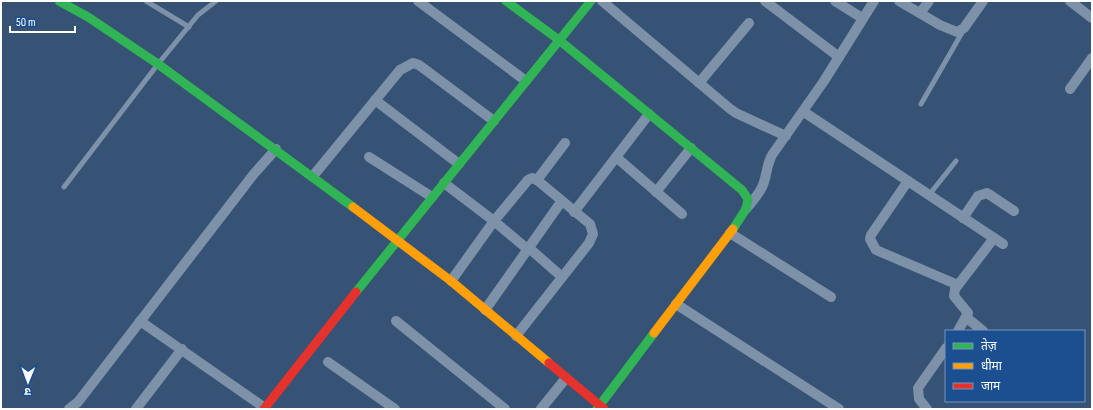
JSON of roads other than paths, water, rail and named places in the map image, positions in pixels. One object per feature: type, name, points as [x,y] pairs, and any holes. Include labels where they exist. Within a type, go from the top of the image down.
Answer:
[{"type":"street","points":[[59,1],[88,17],[158,64],[313,176],[397,239],[451,281],[600,408],[760,192],[765,181],[768,164],[804,112],[874,1]]},
{"type":"street","points":[[418,1],[526,81]]},
{"type":"street","points":[[506,1],[559,40],[742,190],[748,199],[746,209]]},
{"type":"street","points":[[140,320],[264,409],[397,239],[592,1]]},
{"type":"street","points":[[602,1],[736,113],[786,136]]},
{"type":"street","points":[[764,1],[839,57]]},
{"type":"street","points":[[835,1],[862,18]]},
{"type":"street","points":[[899,1],[950,30],[957,32],[964,28],[983,1]]},
{"type":"street","points":[[920,13],[928,1]]},
{"type":"street","points":[[1070,1],[1092,18]]},
{"type":"street","points":[[699,83],[749,23]]},
{"type":"street","points":[[1070,89],[1092,58]]},
{"type":"street","points":[[313,176],[400,70],[412,63],[419,64],[494,121]]},
{"type":"street","points":[[375,100],[459,164]]},
{"type":"street","points":[[804,112],[1003,244]]},
{"type":"street","points":[[574,212],[649,114]]},
{"type":"street","points":[[537,180],[565,143]]},
{"type":"street","points":[[656,192],[691,148]]},
{"type":"street","points":[[69,409],[78,402],[248,182],[276,149]]},
{"type":"street","points":[[369,157],[432,197]]},
{"type":"street","points":[[616,157],[682,214]]},
{"type":"street","points":[[451,281],[494,221],[528,180],[532,178],[537,180],[561,202],[590,224],[593,234],[589,242],[516,336]]},
{"type":"street","points":[[908,181],[871,235],[872,245],[876,250],[958,285]]},
{"type":"street","points":[[444,183],[525,247],[529,248],[562,277]]},
{"type":"street","points":[[963,218],[978,196],[987,193],[1014,211]]},
{"type":"street","points":[[485,310],[561,202]]},
{"type":"street","points":[[730,233],[831,297]]},
{"type":"street","points":[[959,330],[967,318],[967,309],[954,296],[955,289],[994,238]]},
{"type":"street","points":[[676,304],[839,409]]},
{"type":"street","points":[[967,318],[982,330]]},
{"type":"street","points":[[396,321],[505,409]]},
{"type":"street","points":[[136,409],[182,349]]},
{"type":"street","points":[[926,409],[919,399],[918,388],[945,349]]},
{"type":"street","points":[[328,362],[394,409]]},
{"type":"street","points":[[541,409],[566,378]]},
{"type":"lane","points":[[146,1],[189,27]]},
{"type":"lane","points":[[64,187],[158,64],[204,9],[215,1]]},
{"type":"lane","points":[[921,104],[964,28]]},
{"type":"lane","points":[[929,195],[956,161]]}]
